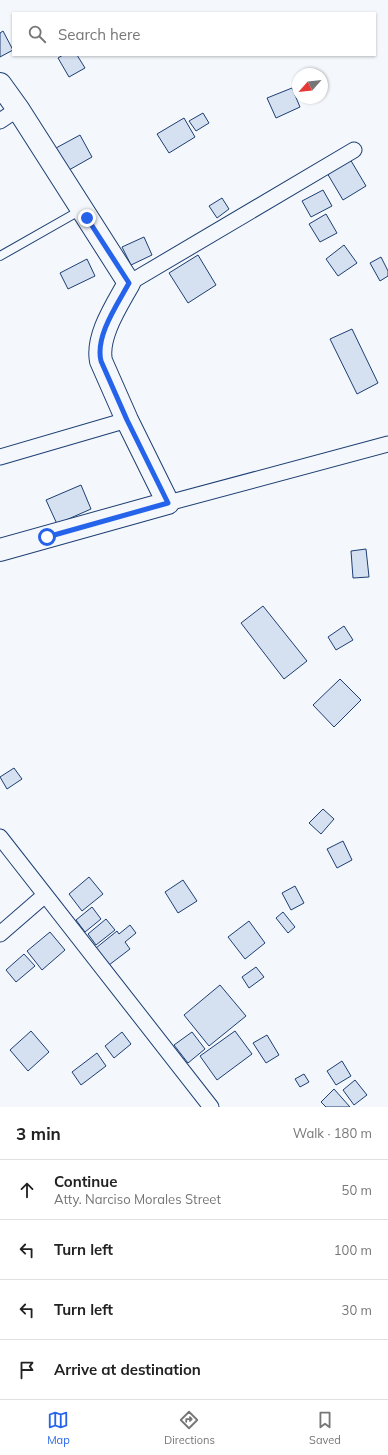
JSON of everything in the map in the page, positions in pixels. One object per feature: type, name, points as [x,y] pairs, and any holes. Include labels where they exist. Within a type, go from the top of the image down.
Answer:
[{"type":"street","points":[[0,84],[18,109],[129,283]]},
{"type":"street","points":[[0,121],[18,109]]},
{"type":"street","points":[[168,503],[127,420],[101,361],[100,353],[106,326],[129,283],[354,150]]},
{"type":"street","points":[[0,457],[127,420]]},
{"type":"street","points":[[0,550],[388,444]]},
{"type":"street","points":[[0,837],[211,1107]]},
{"type":"street","points":[[0,934],[45,895]]},
{"type":"lane","points":[[0,256],[82,210]]},
{"type":"building","points":[[3,31],[12,51],[0,57],[0,33]]},
{"type":"building","points":[[61,56],[78,56],[85,68],[69,77],[58,58]]},
{"type":"building","points":[[292,88],[292,104],[299,104],[300,107],[276,118],[267,98]]},
{"type":"building","points":[[203,113],[209,123],[196,131],[189,121]]},
{"type":"building","points":[[184,118],[195,137],[169,153],[157,134]]},
{"type":"building","points":[[80,135],[92,157],[69,170],[56,148]]},
{"type":"building","points":[[350,159],[366,186],[343,200],[327,173]]},
{"type":"building","points":[[323,190],[332,206],[311,217],[302,201]]},
{"type":"building","points":[[222,198],[229,209],[217,218],[209,206]]},
{"type":"building","points":[[326,214],[337,233],[320,242],[309,224]]},
{"type":"building","points":[[144,237],[152,255],[131,265],[122,247]]},
{"type":"building","points":[[344,245],[357,263],[338,276],[326,259]]},
{"type":"building","points":[[198,255],[216,285],[188,303],[169,273]]},
{"type":"building","points":[[381,257],[388,271],[388,276],[380,281],[370,263]]},
{"type":"building","points":[[87,259],[95,276],[68,289],[60,273]]},
{"type":"building","points":[[352,329],[378,383],[357,394],[330,339]]},
{"type":"building","points":[[81,485],[91,509],[57,524],[46,500]]},
{"type":"building","points":[[366,549],[369,577],[353,578],[351,551]]},
{"type":"building","points":[[263,606],[307,661],[284,679],[241,623]]},
{"type":"building","points":[[344,626],[353,640],[336,650],[328,637]]},
{"type":"building","points":[[340,679],[361,700],[334,727],[313,705]]},
{"type":"building","points":[[14,768],[22,779],[7,789],[0,777]]},
{"type":"building","points":[[323,809],[334,819],[321,834],[309,823]]},
{"type":"building","points":[[343,841],[352,860],[337,868],[327,849]]},
{"type":"building","points":[[89,877],[103,894],[82,911],[69,894]]},
{"type":"building","points":[[183,880],[197,901],[178,913],[165,892]]},
{"type":"building","points":[[295,886],[304,903],[291,910],[282,893]]},
{"type":"building","points":[[92,907],[101,919],[85,932],[76,920]]},
{"type":"building","points":[[283,912],[295,927],[288,933],[276,918]]},
{"type":"building","points":[[106,919],[115,930],[96,945],[88,934]]},
{"type":"building","points":[[249,921],[265,943],[245,959],[228,937]]},
{"type":"building","points":[[130,925],[136,933],[125,942],[130,949],[109,965],[96,948],[117,931],[119,934]]},
{"type":"building","points":[[50,932],[65,950],[42,970],[27,951]]},
{"type":"building","points":[[24,954],[35,966],[16,982],[6,970]]},
{"type":"building","points":[[256,967],[264,977],[249,988],[242,977]]},
{"type":"building","points":[[220,985],[246,1016],[209,1046],[184,1015]]},
{"type":"building","points":[[31,1031],[49,1052],[28,1071],[10,1050]]},
{"type":"building","points":[[235,1031],[252,1054],[217,1080],[200,1056]]},
{"type":"building","points":[[122,1032],[131,1044],[114,1058],[105,1046]]},
{"type":"building","points":[[192,1032],[205,1049],[188,1063],[174,1045]]},
{"type":"building","points":[[267,1035],[279,1055],[266,1063],[253,1043]]},
{"type":"building","points":[[97,1053],[106,1066],[81,1085],[72,1072]]},
{"type":"building","points":[[342,1061],[351,1076],[336,1085],[327,1071]]},
{"type":"building","points":[[304,1074],[309,1082],[300,1087],[295,1079]]},
{"type":"building","points":[[355,1080],[367,1095],[354,1105],[343,1090]]},
{"type":"building","points":[[334,1089],[350,1107],[326,1107],[321,1102]]},
{"type":"route","points":[[47,537],[168,503],[127,420],[101,361],[101,344],[106,326],[129,283],[87,218]]}]
